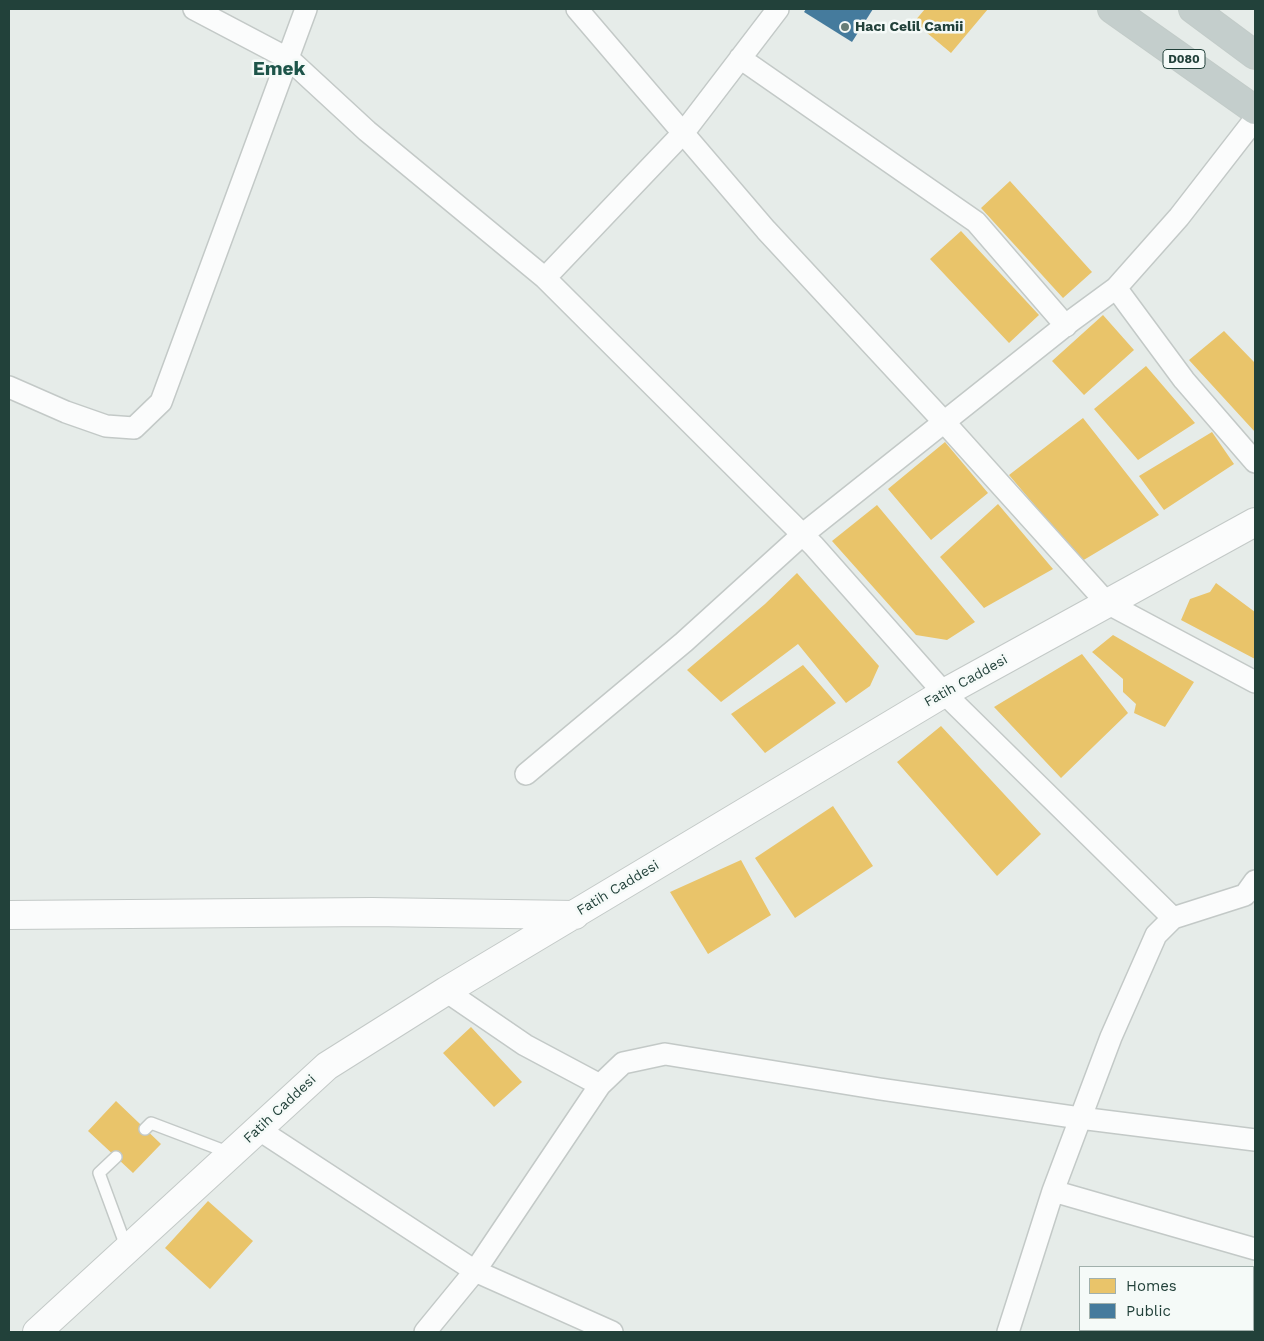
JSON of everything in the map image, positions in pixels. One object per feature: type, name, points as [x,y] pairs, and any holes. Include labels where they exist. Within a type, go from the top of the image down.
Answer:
[{"type":"highway","name":"D080","points":[[1112,9],[1255,110]]},
{"type":"highway","points":[[1193,9],[1255,55]]},
{"type":"street","points":[[194,9],[289,59],[367,130],[545,278],[802,535],[944,693],[1173,918]]},
{"type":"street","points":[[9,387],[66,412],[106,426],[134,428],[161,402],[306,9]]},
{"type":"street","points":[[577,9],[766,230],[945,423],[1107,603],[1255,682]]},
{"type":"street","points":[[545,278],[684,132],[778,9]]},
{"type":"street","points":[[740,58],[976,222],[1066,326]]},
{"type":"street","points":[[526,774],[684,642],[802,535],[1116,288],[1178,217],[1255,119]]},
{"type":"street","points":[[1116,288],[1184,380],[1255,462]]},
{"type":"street","name":"Fatih Caddesi","points":[[36,1332],[327,1066],[446,991],[944,693],[1255,522]]},
{"type":"street","points":[[1008,1332],[1053,1191],[1080,1118],[1111,1037],[1156,935],[1173,918],[1245,895],[1255,881]]},
{"type":"street","points":[[9,915],[372,912],[575,915]]},
{"type":"street","points":[[446,991],[524,1045],[600,1085]]},
{"type":"street","points":[[425,1332],[475,1271],[600,1085],[623,1063],[665,1054],[880,1089],[1080,1118],[1255,1140]]},
{"type":"street","points":[[258,1129],[475,1271],[612,1332]]},
{"type":"street","points":[[1053,1191],[1255,1248]]},
{"type":"lane","points":[[145,1129],[151,1123],[232,1153]]},
{"type":"lane","points":[[116,1157],[99,1173],[127,1249]]},
{"type":"building: Homes","points":[[925,9],[988,9],[951,53],[914,22]]},
{"type":"building: Homes","points":[[1010,181],[1092,272],[1063,298],[981,208]]},
{"type":"building: Homes","points":[[961,231],[1039,315],[1009,343],[930,259]]},
{"type":"building: Homes","points":[[1103,315],[1134,350],[1084,395],[1052,361]]},
{"type":"building: Homes","points":[[1224,331],[1255,363],[1255,432],[1189,360]]},
{"type":"building: Homes","points":[[1146,366],[1195,423],[1138,460],[1094,409]]},
{"type":"building: Homes","points":[[1083,418],[1159,515],[1082,561],[1009,475]]},
{"type":"building: Homes","points":[[1212,432],[1234,464],[1164,510],[1139,476]]},
{"type":"building: Homes","points":[[945,442],[988,493],[931,540],[888,489]]},
{"type":"building: Homes","points":[[998,504],[1053,569],[984,608],[940,557]]},
{"type":"building: Homes","points":[[877,505],[975,622],[947,640],[916,635],[832,541]]},
{"type":"building: Homes","points":[[797,573],[879,666],[870,686],[846,703],[798,644],[721,702],[687,670],[765,604]]},
{"type":"building: Homes","points":[[1216,583],[1255,612],[1255,659],[1181,620],[1190,599],[1210,592]]},
{"type":"building: Homes","points":[[1113,635],[1194,682],[1165,727],[1134,713],[1136,704],[1123,692],[1123,679],[1092,652]]},
{"type":"building: Homes","points":[[1082,654],[1128,713],[1061,778],[994,707]]},
{"type":"building: Homes","points":[[803,665],[836,703],[765,753],[731,714]]},
{"type":"building: Homes","points":[[941,726],[1041,834],[997,876],[897,762]]},
{"type":"building: Homes","points":[[833,806],[873,866],[795,918],[755,858]]},
{"type":"building: Homes","points":[[741,860],[771,915],[708,954],[670,892]]},
{"type":"building: Homes","points":[[471,1027],[522,1082],[494,1107],[443,1053]]},
{"type":"building: Homes","points":[[116,1101],[161,1144],[133,1173],[88,1131]]},
{"type":"building: Homes","points":[[208,1201],[253,1241],[210,1289],[165,1248]]},
{"type":"building: Public","name":"Hacı Celil Camii","points":[[806,9],[873,9],[852,42],[804,12]]},
{"type":"place","name":"Hacı Celil Camii","points":[[845,27]]},
{"type":"district","name":"Emek","points":[[279,69]]}]
